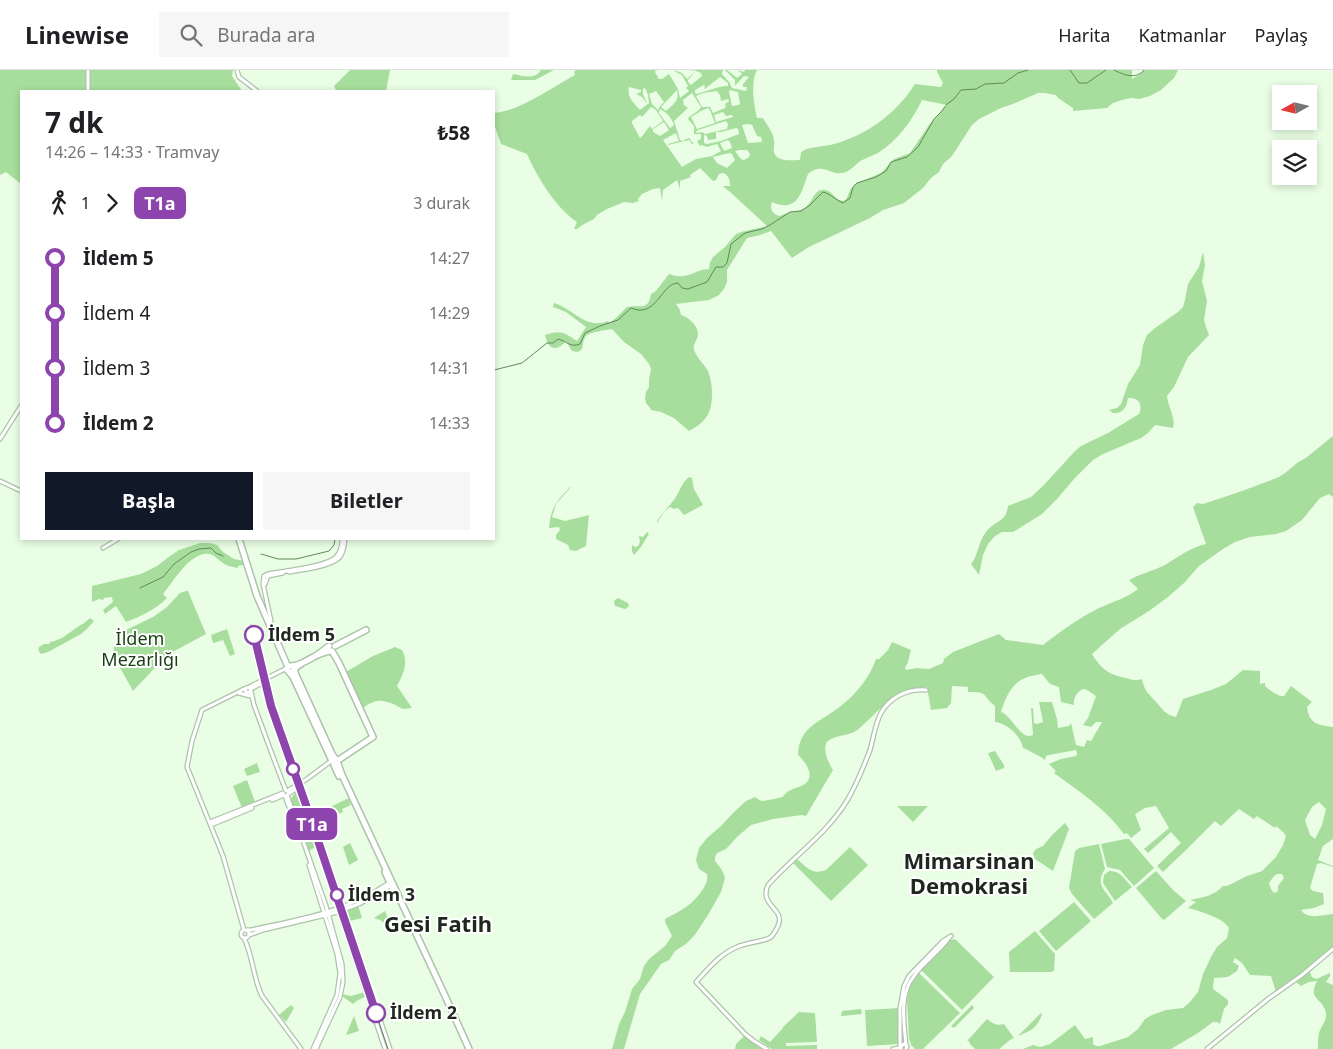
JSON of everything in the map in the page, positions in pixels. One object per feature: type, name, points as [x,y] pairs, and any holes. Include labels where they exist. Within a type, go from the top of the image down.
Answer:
[{"type":"main road","points":[[240,540],[269,621],[296,675],[334,762],[467,1049]]},
{"type":"main road","points":[[291,668],[332,649],[366,630]]},
{"type":"main road","points":[[332,649],[373,737],[334,762]]},
{"type":"street","points":[[88,70],[88,90]]},
{"type":"street","points":[[237,70],[239,77],[256,90]]},
{"type":"street","points":[[0,439],[20,408]]},
{"type":"street","points":[[0,481],[20,491]]},
{"type":"street","points":[[103,548],[116,540]]},
{"type":"street","points":[[269,621],[268,604],[262,582],[266,575],[302,568],[333,559],[340,551],[343,540]]},
{"type":"street","points":[[248,947],[249,932],[245,930],[223,856],[187,767],[188,757],[202,710],[238,693],[249,691],[291,668]]},
{"type":"street","points":[[767,1049],[745,1034],[696,982],[726,953],[737,947],[772,936],[780,920],[766,900],[765,895],[768,885],[828,827],[838,814],[857,781],[866,760],[883,709],[888,703],[906,692],[920,689],[926,690]]},
{"type":"street","points":[[238,693],[249,691]]},
{"type":"street","points":[[249,691],[283,781],[285,793],[325,907],[340,964],[339,989],[314,1049]]},
{"type":"street","points":[[211,824],[285,793],[334,762]]},
{"type":"street","points":[[244,938],[263,930],[343,909],[391,884]]},
{"type":"street","points":[[325,907],[336,911]]},
{"type":"street","points":[[321,916],[325,907]]},
{"type":"street","points":[[343,909],[390,1049]]},
{"type":"street","points":[[329,921],[336,911]]},
{"type":"street","points":[[336,911],[385,1049]]},
{"type":"street","points":[[301,1048],[262,996],[248,947],[241,933],[245,930],[321,916],[329,921]]},
{"type":"street","points":[[901,1048],[900,1008],[904,986],[909,976],[942,941],[951,936],[914,975],[909,983],[903,1008],[907,1047]]},
{"type":"street","points":[[1207,1049],[1333,949]]},
{"type":"street","points":[[893,1049],[901,1048],[902,1044],[907,1047]]},
{"type":"green space","points":[[0,70],[233,70],[232,76],[241,90],[20,90],[20,183],[6,172],[0,175]]},
{"type":"green space","points":[[350,70],[390,70],[386,90],[336,90],[334,86]]},
{"type":"green space","points":[[541,70],[554,70],[535,80],[511,80],[513,74],[532,76]]},
{"type":"green space","points":[[576,70],[658,70],[655,72],[659,79],[669,74],[678,89],[680,98],[689,91],[686,88],[688,86],[682,75],[674,70],[682,73],[687,79],[696,71],[694,70],[723,70],[722,74],[732,88],[746,91],[747,87],[743,87],[743,84],[749,77],[744,76],[735,86],[735,80],[725,70],[737,78],[742,74],[738,70],[744,72],[745,70],[757,70],[753,87],[757,118],[763,118],[771,131],[774,140],[774,151],[778,158],[800,160],[801,153],[807,149],[846,140],[869,129],[890,113],[908,95],[915,84],[941,87],[943,83],[937,70],[1132,70],[1132,79],[1144,70],[1178,70],[1174,78],[1161,90],[1150,96],[1122,100],[1113,103],[1107,108],[1073,111],[1073,108],[1056,95],[1038,93],[1001,108],[979,119],[972,125],[939,172],[904,203],[883,210],[809,247],[792,258],[771,231],[747,238],[727,270],[727,282],[719,295],[709,300],[676,304],[681,315],[687,318],[698,331],[694,349],[708,371],[712,388],[711,406],[707,416],[701,423],[689,431],[674,418],[651,410],[645,398],[649,387],[651,369],[649,364],[641,354],[624,342],[612,329],[598,331],[586,336],[582,349],[578,352],[572,351],[566,341],[563,345],[556,348],[548,344],[545,335],[562,333],[577,341],[586,327],[566,312],[553,307],[554,303],[586,321],[600,323],[608,321],[609,323],[627,307],[646,305],[650,300],[651,294],[656,291],[669,274],[686,276],[709,269],[713,257],[736,234],[767,226],[723,186],[730,186],[729,178],[726,174],[719,174],[716,180],[713,181],[700,168],[690,175],[691,177],[680,181],[680,189],[677,180],[663,190],[662,201],[660,188],[653,189],[642,194],[638,199],[639,201],[633,203],[624,202],[607,209],[594,219],[574,229],[577,222],[562,209],[548,191],[527,154],[501,144],[495,127],[495,113],[525,104],[575,75],[574,72]],"holes":[[[696,71],[701,73],[702,76],[691,85],[688,82]],[[720,77],[728,83],[728,86],[695,93],[695,90],[704,85],[704,89]],[[629,87],[641,90],[641,92],[636,94],[642,97],[647,104],[643,94],[643,89],[645,88],[649,103],[640,110],[630,97]],[[677,90],[677,99],[666,111],[661,107]],[[730,90],[738,92],[740,104],[732,106],[729,92]],[[656,91],[664,102],[658,110],[652,104],[649,94]],[[717,91],[721,101],[728,99],[729,101],[725,104],[725,108],[713,113],[710,107],[702,107],[696,96]],[[692,93],[701,107],[688,119],[694,126],[694,134],[701,134],[701,139],[697,141],[700,146],[707,147],[717,144],[721,151],[712,156],[696,159],[682,167],[663,140],[676,133],[679,141],[668,145],[689,140],[692,144],[694,143],[689,138],[680,140],[674,121],[688,108],[684,105],[683,100]],[[922,100],[947,105],[929,125],[910,153],[894,159],[881,173],[855,184],[844,201],[841,201],[828,191],[821,190],[816,193],[803,209],[780,216],[772,211],[772,202],[788,205],[797,199],[808,174],[818,169],[841,173],[852,168],[860,161],[878,153],[904,130]],[[651,107],[656,110],[663,121],[652,129],[650,126],[640,138],[632,123],[640,115],[642,117]],[[708,108],[715,123],[697,129],[691,117]],[[660,109],[672,120],[674,125],[670,128],[659,113]],[[723,112],[726,116],[732,115],[733,117],[716,122],[714,115]],[[726,121],[728,124],[727,129],[705,134],[702,132],[697,133],[698,130]],[[664,122],[669,130],[660,136],[653,132],[653,129]],[[742,125],[752,125],[757,136],[761,137],[762,142],[748,143]],[[736,128],[739,134],[721,141],[704,143],[704,135],[707,136],[708,140],[716,139],[716,132]],[[728,140],[732,148],[724,151],[720,143]],[[747,150],[750,154],[749,157],[744,160],[735,151]],[[732,154],[735,160],[727,168],[717,163],[713,157]]]},
{"type":"green space","points":[[1203,252],[1205,265],[1202,281],[1207,301],[1204,320],[1209,335],[1188,357],[1174,387],[1167,396],[1174,424],[1173,428],[1155,425],[1141,438],[1093,460],[1042,514],[1013,532],[1002,532],[995,536],[988,544],[983,555],[979,575],[971,564],[983,536],[989,528],[1003,519],[1008,506],[1031,497],[1081,446],[1108,433],[1139,414],[1141,408],[1139,402],[1132,398],[1128,398],[1127,404],[1122,411],[1113,413],[1109,410],[1117,408],[1121,404],[1128,384],[1140,365],[1143,345],[1147,335],[1183,307],[1188,284],[1199,267]]},
{"type":"green space","points":[[1333,436],[1333,497],[1329,494],[1320,498],[1302,520],[1286,531],[1250,537],[1235,542],[1223,549],[1199,566],[1168,597],[1120,629],[1092,654],[1102,668],[1110,673],[1132,680],[1142,679],[1144,687],[1165,712],[1176,717],[1183,699],[1226,684],[1243,670],[1260,671],[1260,684],[1265,683],[1265,686],[1282,696],[1291,686],[1312,702],[1307,707],[1310,717],[1315,723],[1333,727],[1333,839],[1323,846],[1318,860],[1333,867],[1321,863],[1317,864],[1310,888],[1313,891],[1323,893],[1324,904],[1301,910],[1311,916],[1333,914],[1333,951],[1310,972],[1312,977],[1316,979],[1330,973],[1326,982],[1333,985],[1333,1049],[1318,1049],[1319,1033],[1325,1021],[1326,1013],[1315,996],[1314,987],[1317,981],[1301,986],[1296,982],[1277,995],[1271,976],[1250,975],[1242,963],[1235,958],[1233,962],[1239,966],[1237,971],[1228,977],[1214,978],[1213,989],[1228,1000],[1220,1024],[1213,1022],[1171,1049],[1023,1049],[1033,1045],[1040,1047],[1050,1044],[1075,1025],[1085,1039],[1093,1037],[1093,1044],[1100,1046],[1128,1037],[1138,1029],[1145,1019],[1152,1015],[1166,1010],[1183,1008],[1198,992],[1203,974],[1211,957],[1217,947],[1227,938],[1229,928],[1217,918],[1188,908],[1196,902],[1190,900],[1212,894],[1223,886],[1262,871],[1276,857],[1286,836],[1276,826],[1275,828],[1257,816],[1254,819],[1239,809],[1221,826],[1215,821],[1163,872],[1157,866],[1181,843],[1171,832],[1148,853],[1144,849],[1169,828],[1156,806],[1145,808],[1135,814],[1141,830],[1131,838],[1127,833],[1124,834],[1100,808],[1054,773],[1056,771],[1049,764],[1076,756],[1076,750],[1049,755],[1046,756],[1045,760],[1023,748],[1022,743],[1009,728],[995,722],[995,706],[983,694],[968,692],[968,687],[952,686],[951,703],[947,708],[931,710],[927,687],[907,690],[886,703],[856,731],[828,741],[825,750],[833,770],[806,816],[773,819],[751,825],[726,849],[717,853],[715,861],[725,878],[721,892],[694,936],[675,951],[669,960],[661,964],[640,994],[624,1049],[612,1049],[632,989],[640,979],[644,966],[649,959],[665,946],[672,936],[665,919],[691,903],[706,884],[707,874],[699,869],[696,860],[699,848],[746,801],[755,797],[762,801],[781,797],[809,780],[810,776],[806,764],[798,755],[802,737],[813,725],[852,696],[866,679],[876,659],[879,659],[888,650],[892,642],[911,650],[906,670],[917,668],[929,669],[943,663],[944,659],[953,652],[999,634],[1006,640],[1043,645],[1084,616],[1133,593],[1138,589],[1129,580],[1163,566],[1189,551],[1206,544],[1193,507],[1197,503],[1203,504],[1279,477]],"holes":[[[1042,674],[1050,684],[1059,687],[1061,702],[1074,705],[1076,696],[1083,689],[1096,696],[1088,718],[1083,725],[1091,727],[1096,722],[1102,722],[1091,741],[1087,740],[1084,747],[1076,745],[1071,723],[1069,726],[1058,728],[1052,702],[1039,702],[1043,722],[1037,724],[1034,723],[1033,708],[1031,708],[1033,735],[1028,736],[1020,731],[1001,712],[1006,698],[1019,681]],[[1319,802],[1326,809],[1322,825],[1315,839],[1310,835],[1305,820],[1312,807]],[[1282,874],[1284,878],[1278,886],[1278,891],[1274,893],[1269,883],[1274,876]]]},
{"type":"green space","points":[[689,477],[692,478],[694,489],[703,505],[684,515],[678,508],[670,507],[664,512],[657,523],[659,518],[675,498],[684,482]]},
{"type":"green space","points":[[570,487],[556,504],[552,517],[565,521],[589,515],[586,546],[576,551],[570,550],[568,545],[556,539],[556,535],[560,530],[559,527],[549,528],[555,505]]},
{"type":"green space","points":[[647,532],[649,534],[634,555],[632,545],[638,546],[640,542],[639,536],[643,537]]},
{"type":"green space","points":[[200,543],[217,545],[223,552],[234,559],[245,561],[247,564],[238,566],[238,568],[226,565],[210,554],[196,557],[183,568],[163,594],[167,598],[153,609],[126,622],[116,606],[105,614],[103,610],[113,602],[112,597],[92,602],[92,586],[141,574],[157,566],[179,550]]},
{"type":"green space","name":"İldem Mezarlığı","points":[[188,591],[206,634],[167,655],[133,691],[114,657],[114,647],[124,631],[153,617],[167,607],[180,593]]},
{"type":"green space","points":[[618,598],[628,603],[629,606],[625,609],[615,606],[614,601]]},
{"type":"green space","points":[[90,618],[94,621],[81,634],[41,654],[39,647],[62,638]]},
{"type":"green space","points":[[227,629],[235,654],[230,656],[223,640],[213,643],[211,635]]},
{"type":"green space","points":[[395,647],[402,650],[405,659],[403,673],[397,686],[412,708],[403,709],[388,702],[378,701],[363,708],[346,672],[373,656]]},
{"type":"green space","points":[[995,751],[1004,765],[1004,768],[996,771],[988,753]]},
{"type":"green space","points":[[257,763],[260,772],[247,776],[244,769]]},
{"type":"green space","points":[[247,780],[255,802],[242,808],[233,786]]},
{"type":"green space","points":[[299,790],[307,815],[297,821],[291,800]]},
{"type":"green space","points":[[349,799],[351,805],[342,809],[343,812],[331,817],[328,808]]},
{"type":"green space","points":[[897,806],[928,806],[913,822]]},
{"type":"green space","points":[[308,818],[318,846],[308,851],[298,824]]},
{"type":"green space","points":[[1065,823],[1069,829],[1053,871],[1035,859],[1033,853],[1036,849],[1043,846]]},
{"type":"green space","points":[[1129,839],[1154,868],[1134,886],[1120,870],[1107,867],[1101,844]]},
{"type":"green space","points":[[350,843],[358,860],[349,865],[343,847]]},
{"type":"green space","points":[[1099,844],[1105,869],[1101,883],[1113,903],[1094,919],[1069,888],[1075,851],[1079,848]]},
{"type":"green space","points":[[850,847],[868,865],[831,901],[793,863],[795,860],[798,860],[814,871],[826,870]]},
{"type":"green space","points":[[1109,871],[1119,874],[1132,887],[1115,901],[1103,883],[1104,875]]},
{"type":"green space","points":[[1156,871],[1186,901],[1164,920],[1136,888]]},
{"type":"green space","points":[[1074,902],[1091,921],[1056,951],[1039,931]]},
{"type":"green space","points":[[358,905],[362,918],[350,921],[346,909]]},
{"type":"green space","points":[[385,911],[393,930],[380,920],[374,918]]},
{"type":"green space","points":[[1035,931],[1055,954],[1054,971],[1010,972],[1009,952]]},
{"type":"green space","points":[[955,939],[994,977],[962,1010],[921,970],[950,940]]},
{"type":"green space","points":[[919,973],[960,1013],[923,1049],[915,1049],[911,1045],[909,1038],[907,1001],[909,988]]},
{"type":"green space","points":[[365,992],[367,996],[353,1004],[342,996],[342,994],[351,996]]},
{"type":"green space","points":[[291,1005],[294,1008],[286,1022],[279,1015]]},
{"type":"green space","points":[[972,1005],[974,1008],[954,1028],[951,1026]]},
{"type":"green space","points":[[900,1008],[899,1044],[867,1046],[865,1010]]},
{"type":"green space","points":[[861,1009],[862,1014],[841,1016],[842,1011]]},
{"type":"green space","points":[[799,1012],[815,1013],[817,1042],[786,1043],[786,1046],[817,1045],[817,1049],[772,1049],[759,1040],[761,1036],[770,1042]]},
{"type":"green space","points":[[1041,1013],[1042,1015],[1035,1026],[1018,1036]]},
{"type":"green space","points":[[354,1016],[359,1031],[346,1035]]},
{"type":"green space","points":[[987,1019],[995,1024],[1004,1024],[1014,1038],[999,1049],[975,1049],[967,1041]]},
{"type":"green space","points":[[746,1034],[765,1049],[735,1049],[736,1044]]},
{"type":"waterway","points":[[495,370],[522,363],[547,343],[553,343],[558,339],[571,345],[580,344],[585,333],[618,320],[631,308],[647,309],[672,285],[678,283],[682,288],[688,289],[707,282],[716,267],[723,267],[727,263],[731,244],[745,233],[762,229],[790,212],[801,211],[823,192],[843,203],[850,198],[853,187],[857,183],[876,177],[886,171],[891,162],[907,157],[918,147],[934,119],[961,90],[976,89],[985,84],[1004,83],[1018,73],[1028,70]]},
{"type":"waterway","points":[[1070,70],[1079,83],[1087,83],[1106,70]]},
{"type":"waterway","points":[[1114,70],[1134,76],[1144,70]]},
{"type":"waterway","points":[[261,554],[278,559],[296,559],[329,551],[334,545],[335,540]]},
{"type":"waterway","points":[[140,588],[163,577],[174,564],[191,552],[211,548],[223,556]]},
{"type":"tram line","points":[[251,625],[271,706],[388,1049]]},
{"type":"tram line","name":"T1a","points":[[254,635],[271,706],[376,1013]]},
{"type":"place","name":"İldem 5","points":[[254,635]]},
{"type":"place","name":"İldem 3","points":[[337,895]]},
{"type":"place","name":"İldem 2","points":[[376,1013]]},
{"type":"district","name":"Mimarsinan Demokrasi","points":[[969,874]]},
{"type":"district","name":"Gesi Fatih","points":[[438,924]]}]
